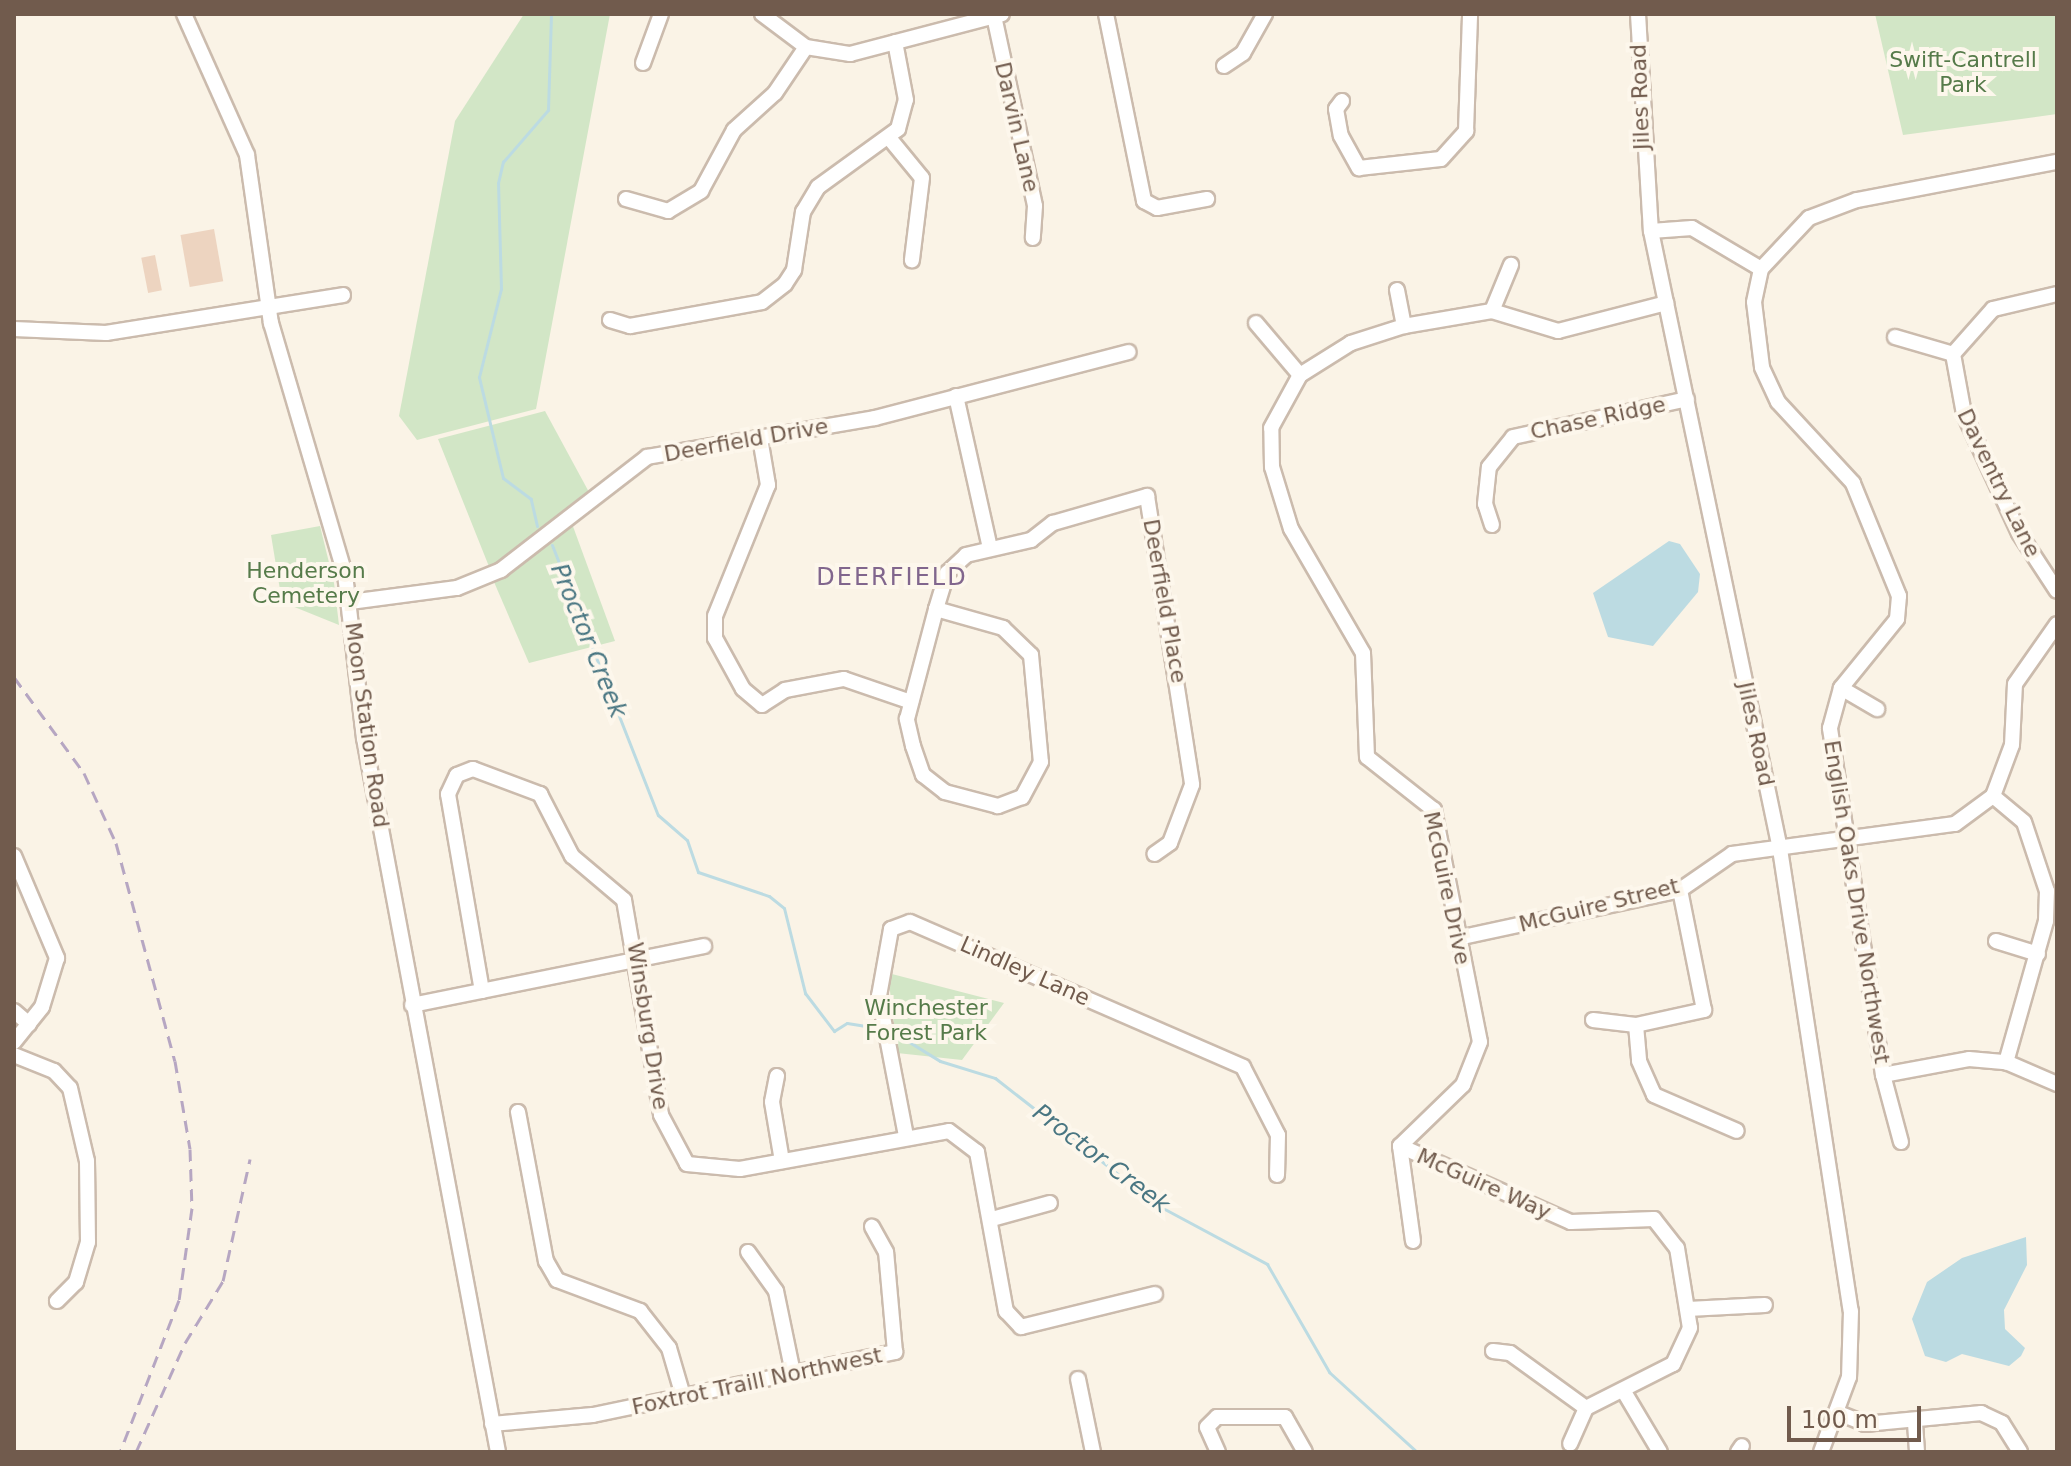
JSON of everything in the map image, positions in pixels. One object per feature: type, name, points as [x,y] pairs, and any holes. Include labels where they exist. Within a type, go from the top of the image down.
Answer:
[{"type":"street","name":"Moon Station Road","points":[[184,14],[251,167],[268,306],[350,602],[364,738],[498,1452]]},
{"type":"street","points":[[643,63],[661,14]]},
{"type":"street","points":[[762,14],[806,47],[850,54],[998,15]]},
{"type":"street","points":[[1106,14],[1144,201],[1157,208],[1207,199]]},
{"type":"street","points":[[1224,66],[1243,53],[1265,14]]},
{"type":"street","points":[[1342,101],[1336,109],[1341,136],[1359,168],[1441,159],[1466,131],[1470,14]]},
{"type":"street","name":"Jiles Road","points":[[1638,14],[1651,231],[1780,849],[1851,1311],[1849,1377],[1821,1452]]},
{"type":"street","name":"Darvin Lane","points":[[998,15],[1035,206],[1033,238]]},
{"type":"street","points":[[610,320],[630,326],[762,302],[794,270],[803,212],[818,187],[890,139],[906,100],[895,42]]},
{"type":"street","points":[[626,199],[668,211],[701,191],[734,130],[775,93],[806,47]]},
{"type":"street","points":[[890,139],[922,178],[912,260]]},
{"type":"street","points":[[1651,231],[1692,228],[1761,269],[1809,218],[1857,200],[2057,162]]},
{"type":"street","points":[[1492,311],[1511,265]]},
{"type":"street","name":"English Oaks Drive Northwest","points":[[1761,269],[1754,318],[1762,367],[1778,402],[1853,483],[1899,596],[1897,619],[1841,688],[1830,728],[1851,836],[1883,1075],[1969,1059],[2006,1062],[2057,1084]]},
{"type":"street","points":[[1397,290],[1404,326]]},
{"type":"street","points":[[1895,337],[1953,354],[1993,309],[2057,294]]},
{"type":"street","points":[[14,329],[106,333],[343,295]]},
{"type":"street","name":"McGuire Drive","points":[[1400,1146],[1477,1063],[1480,1042],[1434,810],[1367,757],[1363,653],[1291,529],[1272,467],[1275,414],[1300,375],[1351,343],[1404,326],[1492,311],[1558,331],[1666,303]]},
{"type":"street","points":[[1256,323],[1300,375]]},
{"type":"street","name":"Deerfield Drive","points":[[350,602],[468,585],[508,567],[647,457],[760,438],[956,396],[1129,352]]},
{"type":"street","name":"Daventry Lane","points":[[1953,354],[1964,414],[2019,533],[2057,591]]},
{"type":"street","points":[[956,396],[990,548]]},
{"type":"street","name":"Chase Ridge","points":[[1492,525],[1485,504],[1489,467],[1513,437],[1687,399]]},
{"type":"street","points":[[760,438],[768,485],[715,616],[715,638],[743,689],[762,705],[785,690],[844,679],[911,702]]},
{"type":"street","name":"Deerfield Place","points":[[936,609],[1003,628],[1031,655],[1041,734],[1037,779],[1022,797],[998,806],[945,792],[923,775],[907,719],[936,609],[957,561],[1147,496],[1192,785],[1170,843],[1154,854]]},
{"type":"street","points":[[2006,1062],[2046,921],[2040,857],[2024,822],[1993,796],[2012,745],[2015,684],[2057,624]]},
{"type":"street","points":[[1841,688],[1877,709]]},
{"type":"street","name":"Winsburg Drive","points":[[482,991],[448,794],[457,775],[473,769],[546,801],[572,856],[624,900],[639,960],[661,1115],[687,1164],[721,1171],[906,1136],[949,1131],[966,1137],[982,1165],[1006,1311],[1021,1327],[1155,1294]]},
{"type":"street","name":"McGuire Street","points":[[1458,938],[1680,890],[1732,854],[1955,824],[1993,796]]},
{"type":"street","points":[[14,856],[57,958],[52,986],[14,1042]]},
{"type":"street","points":[[1593,1020],[1636,1025],[1704,1010],[1680,890]]},
{"type":"street","name":"Lindley Lane","points":[[906,1136],[879,996],[891,929],[910,922],[1243,1067],[1278,1135],[1277,1175]]},
{"type":"street","points":[[1996,941],[2038,954]]},
{"type":"street","points":[[412,1005],[704,946]]},
{"type":"street","points":[[14,1011],[29,1024]]},
{"type":"street","points":[[1636,1025],[1639,1061],[1654,1095],[1737,1131]]},
{"type":"street","points":[[14,1055],[54,1071],[70,1088],[87,1161],[88,1242],[76,1282],[57,1301]]},
{"type":"street","points":[[1883,1075],[1901,1142]]},
{"type":"street","points":[[777,1076],[772,1102],[782,1161]]},
{"type":"street","points":[[518,1112],[546,1261],[557,1280],[640,1311],[669,1348],[683,1396]]},
{"type":"street","points":[[1400,1146],[1413,1241]]},
{"type":"street","name":"McGuire Way","points":[[1400,1146],[1571,1222],[1654,1219],[1677,1248],[1690,1328],[1673,1364],[1586,1408]]},
{"type":"street","points":[[992,1219],[1050,1203]]},
{"type":"street","name":"Foxtrot Traill Northwest","points":[[492,1424],[583,1417],[895,1352],[886,1252],[872,1227]]},
{"type":"street","points":[[748,1252],[776,1291],[793,1373]]},
{"type":"street","points":[[1688,1309],[1765,1305]]},
{"type":"street","points":[[1493,1351],[1510,1353],[1586,1408],[1570,1444]]},
{"type":"street","points":[[1078,1379],[1093,1452]]},
{"type":"street","points":[[1623,1390],[1660,1452]]},
{"type":"street","points":[[1836,1412],[1865,1424],[1915,1423],[1981,1413],[2002,1423],[2020,1452]]},
{"type":"street","points":[[1218,1452],[1207,1427],[1217,1417],[1285,1417],[1305,1452]]},
{"type":"street","points":[[1915,1423],[1917,1452]]},
{"type":"green space","points":[[524,14],[610,14],[536,409],[417,440],[399,416],[455,121]]},
{"type":"green space","name":"Swift-Cantrell Park","points":[[1875,14],[2057,14],[2057,114],[1903,135]]},
{"type":"green space","points":[[545,411],[590,494],[490,569],[438,439]]},
{"type":"green space","points":[[571,521],[615,641],[529,663],[494,582]]},
{"type":"green space","name":"Henderson Cemetery","points":[[320,526],[334,583],[339,625],[282,602],[271,535]]},
{"type":"green space","name":"Winchester Forest Park","points":[[888,973],[1004,1003],[962,1060],[897,1053]]},
{"type":"water","points":[[1669,541],[1680,544],[1700,574],[1698,592],[1653,646],[1608,637],[1593,593]]},
{"type":"water","points":[[2026,1237],[2027,1265],[2004,1310],[2005,1329],[2025,1348],[2021,1356],[2009,1366],[1962,1354],[1946,1362],[1925,1356],[1912,1319],[1927,1282],[1962,1258]]},
{"type":"building","points":[[214,229],[223,281],[190,287],[181,235]]},
{"type":"building","points":[[155,255],[162,290],[148,293],[141,258]]},
{"type":"waterway","name":"Proctor Creek","points":[[537,526],[531,499],[503,478],[479,377],[501,289],[498,183],[503,162],[548,110],[551,14]]},
{"type":"waterway","name":"Proctor Creek","points":[[552,545],[658,815],[687,840],[698,872],[769,896],[784,908],[805,993],[834,1031],[847,1023],[877,1028]]},
{"type":"waterway","name":"Proctor Creek","points":[[893,1032],[940,1061],[995,1078],[1159,1206],[1267,1264],[1329,1372],[1417,1452]]},
{"type":"railway","points":[[14,677],[84,773],[116,843],[175,1061],[190,1149],[192,1208],[179,1300],[120,1452]]},
{"type":"railway","points":[[136,1452],[185,1343],[223,1281],[250,1159]]},
{"type":"district","name":"DEERFIELD","points":[[892,578]]}]
